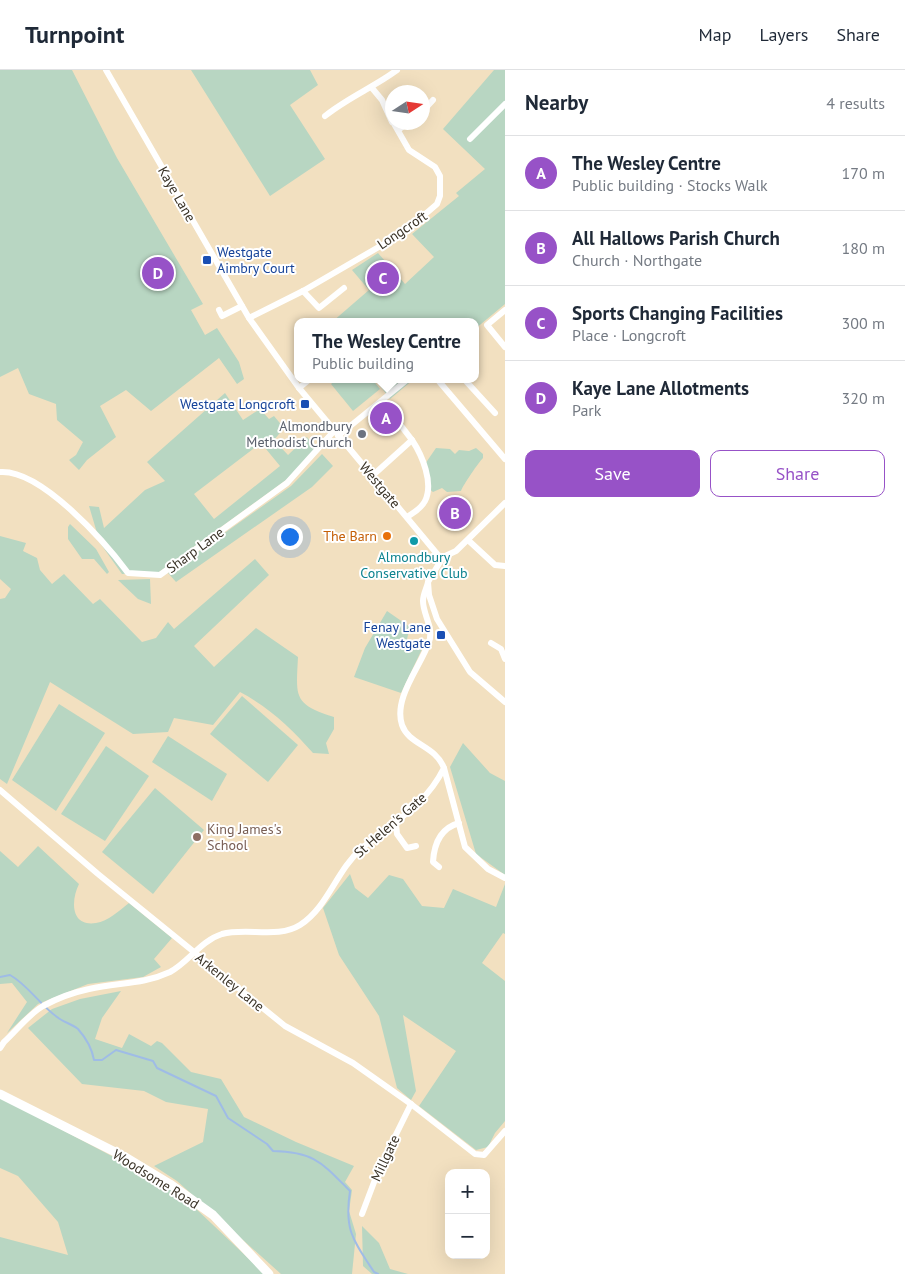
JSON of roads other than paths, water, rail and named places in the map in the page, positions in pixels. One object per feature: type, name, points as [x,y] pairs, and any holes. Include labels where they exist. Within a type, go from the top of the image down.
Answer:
[{"type":"street","name":"Kaye Lane","points":[[106,70],[249,318]]},
{"type":"street","points":[[325,116],[337,106],[372,88],[397,70]]},
{"type":"street","name":"Longcroft","points":[[372,88],[385,106]]},
{"type":"street","points":[[430,103],[434,98]]},
{"type":"street","points":[[470,139],[505,104]]},
{"type":"street","name":"Longcroft","points":[[249,318],[303,291],[389,241],[415,223],[437,204],[440,196],[440,176],[434,167],[410,150],[398,130]]},
{"type":"street","points":[[303,291],[319,308],[344,288]]},
{"type":"street","points":[[219,310],[222,316],[242,306]]},
{"type":"street","points":[[505,310],[487,325],[505,346]]},
{"type":"street","name":"Westgate","points":[[249,318],[294,381]]},
{"type":"street","name":"Westgate","points":[[295,383],[438,555],[443,557]]},
{"type":"street","points":[[299,388],[305,383]]},
{"type":"street","name":"Sharp Lane","points":[[0,472],[17,473],[73,511],[104,542],[128,573],[160,575],[287,483],[336,433],[382,401],[403,383]]},
{"type":"street","points":[[440,383],[505,459]]},
{"type":"street","points":[[468,383],[495,413]]},
{"type":"street","points":[[382,401],[412,440],[424,460],[427,491],[425,501],[419,509],[407,517]]},
{"type":"street","points":[[371,476],[412,440]]},
{"type":"street","points":[[505,503],[468,540],[450,555],[443,557],[428,582],[423,601],[430,627],[430,639],[406,691],[401,709],[401,723],[406,734],[439,758],[444,768],[465,847],[488,869],[505,878]]},
{"type":"street","points":[[468,540],[495,565],[505,566]]},
{"type":"street","points":[[428,582],[431,605],[452,647],[470,672],[505,702]]},
{"type":"street","points":[[491,643],[503,646],[505,659]]},
{"type":"street","name":"St Helen's Gate","points":[[0,1048],[43,1006],[89,989],[146,982],[172,971],[193,952],[222,934],[251,930],[286,931],[299,925],[322,903],[346,863],[362,848],[396,824],[436,784],[444,768]]},
{"type":"street","name":"Arkenley Lane","points":[[0,790],[193,952],[285,1026],[353,1063],[411,1104],[475,1154],[484,1155],[505,1131]]},
{"type":"street","points":[[439,867],[433,862],[442,832],[448,826],[459,823]]},
{"type":"street","points":[[396,824],[402,843],[407,848],[416,846]]},
{"type":"street","name":"Woodsome Road","points":[[0,1094],[127,1158],[170,1184],[213,1215],[269,1274]]},
{"type":"street","name":"Millgate","points":[[362,1214],[379,1169],[411,1104]]},
{"type":"waterway","points":[[0,977],[10,975],[59,1019],[78,1029],[84,1036],[94,1060],[102,1060],[116,1050],[153,1061],[157,1068],[216,1096],[228,1118],[267,1144],[273,1151],[299,1154],[324,1166],[350,1191],[348,1216],[352,1234],[374,1272],[378,1274]]},
{"type":"place","name":"Westgate Aimbry Court","points":[[207,260]]},
{"type":"place","name":"Kaye Lane Allotments","points":[[158,273]]},
{"type":"place","name":"Sports Changing Facilities","points":[[383,278]]},
{"type":"place","name":"Westgate Longcroft","points":[[305,404]]},
{"type":"place","name":"The Wesley Centre","points":[[386,418]]},
{"type":"place","name":"Almondbury Methodist Church","points":[[362,434]]},
{"type":"place","name":"All Hallows Parish Church","points":[[455,513]]},
{"type":"place","name":"The Barn","points":[[387,536]]},
{"type":"place","name":"Almondbury Conservative Club","points":[[414,541]]},
{"type":"place","name":"Fenay Lane Westgate","points":[[441,635]]},
{"type":"place","name":"King James's School","points":[[197,837]]}]
